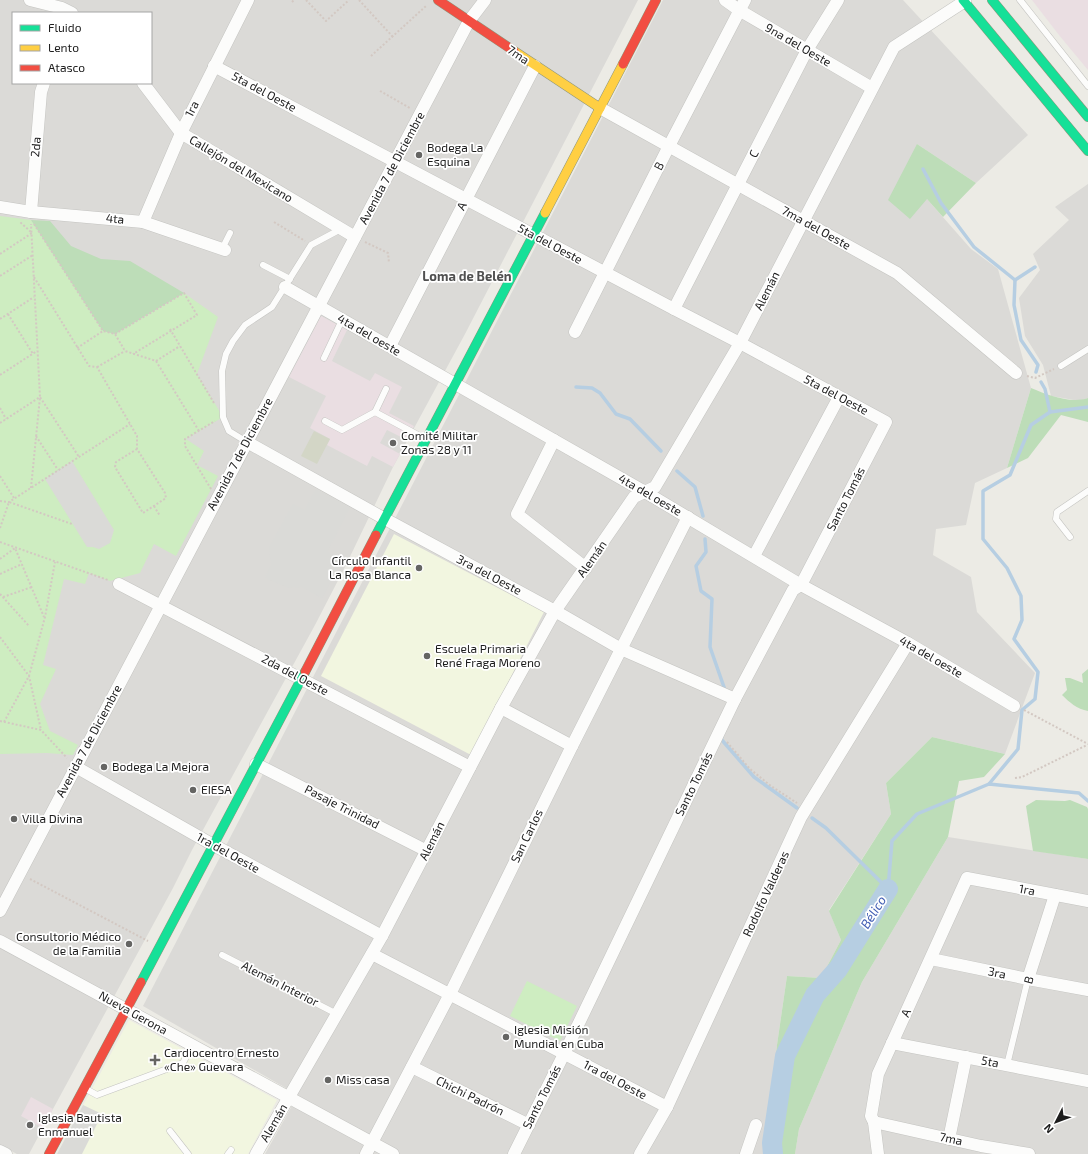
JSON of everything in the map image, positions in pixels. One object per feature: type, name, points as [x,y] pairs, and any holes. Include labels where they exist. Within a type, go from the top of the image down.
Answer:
[{"type":"main road","name":"7ma","points":[[438,0],[593,104]]},
{"type":"main road","points":[[96,1046],[123,1008],[211,843],[381,517],[449,380],[593,104],[656,0]]},
{"type":"main road","points":[[992,0],[1088,117]]},
{"type":"main road","points":[[964,1],[1088,151]]},
{"type":"main road","points":[[381,517],[394,482]]},
{"type":"main road","points":[[49,1154],[84,1088],[153,944],[256,764],[298,677]]},
{"type":"street","points":[[30,0],[69,12]]},
{"type":"street","name":"1ra","points":[[143,222],[180,133],[248,0]]},
{"type":"street","name":"Avenida 7 de Diciembre","points":[[0,911],[216,498],[469,21],[485,0]]},
{"type":"street","name":"9na del Oeste","points":[[725,0],[742,5],[807,50],[872,88]]},
{"type":"street","name":"C","points":[[674,309],[807,50],[838,0]]},
{"type":"street","name":"Alemán","points":[[256,1154],[382,936],[501,708],[555,611],[634,497],[655,487],[740,343],[894,46],[964,1]]},
{"type":"street","name":"B","points":[[575,332],[742,5]]},
{"type":"street","name":"5ta del Oeste","points":[[214,66],[740,343],[886,422]]},
{"type":"street","name":"A","points":[[390,346],[535,66]]},
{"type":"street","name":"2da","points":[[31,212],[41,92],[44,84]]},
{"type":"street","name":"Callejón del Mexicano","points":[[144,84],[180,133],[355,237]]},
{"type":"street","name":"7ma del Oeste","points":[[593,104],[897,273],[1016,373]]},
{"type":"street","name":"4ta","points":[[3,208],[143,222],[224,249]]},
{"type":"street","name":"4ta del oeste","points":[[287,283],[319,306],[342,320],[645,492],[801,585],[908,643],[1014,706]]},
{"type":"street","points":[[754,556],[840,397]]},
{"type":"street","name":"Santo Tomás","points":[[514,1154],[564,1054],[735,699],[793,590],[801,585],[886,422]]},
{"type":"street","points":[[554,440],[517,514],[586,568]]},
{"type":"street","name":"3ra del Oeste","points":[[247,442],[381,517],[555,611],[621,649],[735,699]]},
{"type":"street","name":"San Carlos","points":[[366,1154],[450,994],[572,746],[688,517]]},
{"type":"street","name":"2da del Oeste","points":[[119,584],[470,767]]},
{"type":"street","name":"Rodolfo Valderas","points":[[640,1154],[667,1107],[801,817],[908,643]]},
{"type":"street","points":[[501,708],[572,746]]},
{"type":"street","name":"Pasaje Trinidad","points":[[256,764],[427,851]]},
{"type":"street","name":"1ra del Oeste","points":[[76,767],[211,843],[382,936]]},
{"type":"street","name":"1ra","points":[[967,878],[1088,901]]},
{"type":"street","name":"A","points":[[878,1154],[874,1122],[871,1116],[878,1074],[967,878]]},
{"type":"street","name":"B","points":[[1028,979],[1055,895]]},
{"type":"street","name":"Nueva Gerona","points":[[0,941],[393,1154]]},
{"type":"street","name":"1ra del Oeste","points":[[372,954],[667,1107]]},
{"type":"street","name":"3ra","points":[[931,958],[1028,979],[1088,990]]},
{"type":"street","name":"5ta","points":[[892,1043],[1088,1081]]},
{"type":"street","points":[[950,1139],[966,1057]]},
{"type":"street","name":"Chichi Padrón","points":[[412,1067],[529,1125]]},
{"type":"street","name":"7ma","points":[[874,1122],[950,1139],[980,1150],[1029,1154]]},
{"type":"street","points":[[746,1154],[756,1125]]},
{"type":"street","points":[[0,1151],[6,1154]]},
{"type":"lane","points":[[1020,0],[1088,86]]},
{"type":"lane","points":[[247,442],[229,431],[223,417],[222,371],[226,354],[233,341],[245,325],[272,307],[311,245],[342,229]]},
{"type":"lane","points":[[224,249],[230,233]]},
{"type":"lane","points":[[263,265],[287,283]]},
{"type":"lane","points":[[324,358],[342,320]]},
{"type":"lane","points":[[1061,366],[1088,349]]},
{"type":"lane","points":[[324,421],[342,430],[375,412],[386,389]]},
{"type":"lane","points":[[375,412],[418,435]]},
{"type":"lane","points":[[1070,537],[1056,519],[1057,512],[1088,490]]},
{"type":"lane","name":"Alemán Interior","points":[[222,955],[337,1014]]},
{"type":"lane","name":"B","points":[[1007,1065],[1028,979]]},
{"type":"lane","points":[[84,1088],[97,1095],[183,1063],[192,1045]]},
{"type":"lane","points":[[170,1131],[188,1154]]},
{"type":"path","points":[[306,0],[326,21],[349,0]]},
{"type":"path","points":[[360,0],[393,37]]},
{"type":"path","points":[[371,56],[427,5]]},
{"type":"path","points":[[380,91],[420,114]]},
{"type":"path","points":[[3,208],[32,233]]},
{"type":"path","points":[[30,488],[40,397],[31,220],[103,331],[115,334],[184,293],[197,315],[170,330],[133,354]]},
{"type":"path","points":[[274,222],[311,245]]},
{"type":"path","points":[[0,254],[32,233]]},
{"type":"path","points":[[355,237],[388,253],[389,263]]},
{"type":"path","points":[[0,276],[33,255]]},
{"type":"path","points":[[34,278],[88,366],[97,367],[125,351]]},
{"type":"path","points":[[0,319],[35,297]]},
{"type":"path","points":[[8,314],[33,354]]},
{"type":"path","points":[[170,330],[223,417],[185,439],[185,446],[216,498]]},
{"type":"path","points":[[77,348],[103,331]]},
{"type":"path","points":[[115,334],[125,351],[156,361],[199,431]]},
{"type":"path","points":[[156,361],[180,346]]},
{"type":"path","points":[[0,375],[38,351]]},
{"type":"path","points":[[1016,373],[1035,378],[1061,366]]},
{"type":"path","points":[[97,367],[137,436],[137,448],[165,493],[166,498],[143,512],[115,467],[116,462],[137,448]]},
{"type":"path","points":[[0,423],[40,397]]},
{"type":"path","points":[[40,397],[79,457]]},
{"type":"path","points":[[0,408],[6,419]]},
{"type":"path","points":[[0,528],[9,502],[14,498],[130,424]]},
{"type":"path","points":[[36,435],[58,470]]},
{"type":"path","points":[[0,476],[14,498]]},
{"type":"path","points":[[0,501],[9,502],[72,524]]},
{"type":"path","points":[[154,506],[160,516]]},
{"type":"path","points":[[0,542],[119,584]]},
{"type":"path","points":[[0,559],[15,548]]},
{"type":"path","points":[[15,548],[45,618]]},
{"type":"path","points":[[4,722],[29,676],[45,618],[55,562]]},
{"type":"path","points":[[0,574],[22,564]]},
{"type":"path","points":[[3,597],[32,587]]},
{"type":"path","points":[[0,594],[29,626]]},
{"type":"path","points":[[0,637],[29,676],[41,730],[76,767]]},
{"type":"path","points":[[1014,706],[1088,744]]},
{"type":"path","points":[[0,721],[41,730]]},
{"type":"path","points":[[725,739],[750,769],[771,786],[806,809]]},
{"type":"path","points":[[1015,778],[1022,777],[1088,744]]},
{"type":"path","points":[[20,874],[153,944]]},
{"type":"shaded area","points":[[0,0],[638,0],[465,334],[393,467],[346,565],[315,625],[29,1154],[17,1154],[0,1145]]},
{"type":"shaded area","points":[[663,0],[903,0],[1028,135],[976,183],[917,144],[927,199],[971,249],[998,269],[1031,388],[1007,468],[975,483],[966,525],[936,529],[933,555],[971,577],[977,612],[1035,673],[1005,754],[932,737],[886,783],[891,814],[829,910],[841,940],[821,978],[787,976],[777,1045],[767,1147],[768,1154],[265,1154],[298,1095],[143,1006]]},
{"type":"shaded area","points":[[1032,0],[1088,0],[1088,70],[1059,35]]},
{"type":"shaded area","points":[[1088,184],[1088,398],[1080,401],[1051,396],[1043,365],[1025,336],[1019,298],[1040,270],[1033,254],[1069,220],[1055,207]]},
{"type":"shaded area","points":[[321,316],[347,330],[332,361],[370,381],[375,373],[402,387],[389,413],[414,426],[407,440],[387,430],[380,443],[400,454],[393,467],[372,456],[367,466],[327,445],[330,439],[310,428],[326,396],[289,377]]},
{"type":"shaded area","points":[[314,431],[330,439],[317,464],[301,456]]},
{"type":"shaded area","points":[[72,461],[114,530],[110,543],[99,549],[87,547],[45,479]]},
{"type":"shaded area","points":[[316,489],[350,507],[327,552],[342,560],[322,598],[302,587],[289,588],[265,578],[271,565],[269,548],[293,504],[305,510]]},
{"type":"shaded area","name":"Escuela Primaria René Fraga Moreno","points":[[394,534],[544,612],[471,755],[321,676]]},
{"type":"shaded area","points":[[948,837],[1088,859],[1088,1154],[795,1154],[799,1129],[862,982]]},
{"type":"shaded area","name":"Cardiocentro Ernesto «Che» Guevara","points":[[129,1020],[277,1100],[248,1154],[57,1154]]},
{"type":"shaded area","points":[[31,1097],[53,1109],[43,1128],[21,1116]]},
{"type":"shaded area","points":[[83,1105],[102,1114],[82,1154],[57,1154]]},
{"type":"green space","points":[[917,144],[976,183],[943,217],[927,199],[910,219],[888,200]]},
{"type":"green space","points":[[0,216],[31,220],[103,331],[115,334],[184,293],[218,317],[197,374],[223,417],[186,439],[204,451],[197,465],[218,476],[176,556],[154,544],[140,573],[110,581],[89,573],[85,584],[64,579],[43,665],[56,669],[40,704],[50,731],[78,745],[73,755],[47,753],[0,754]]},
{"type":"green space","points":[[31,220],[50,221],[71,246],[101,259],[130,261],[184,293],[115,334],[103,331]]},
{"type":"green space","points":[[1031,388],[1059,398],[1081,400],[1088,398],[1088,422],[1061,415],[1028,458],[1007,468]]},
{"type":"green space","points":[[1088,669],[1088,711],[1070,703],[1062,695],[1067,690],[1065,678],[1070,678],[1083,683],[1082,674]]},
{"type":"green space","points":[[932,737],[1005,754],[984,777],[959,781],[948,837],[862,982],[799,1129],[795,1154],[768,1154],[767,1147],[777,1045],[787,976],[821,978],[841,940],[829,911],[891,814],[886,783]]},
{"type":"green space","points":[[1036,800],[1070,800],[1087,807],[1088,859],[1033,851],[1026,806]]},
{"type":"green space","points":[[527,981],[577,1006],[560,1041],[510,1016]]},
{"type":"waterway","points":[[923,169],[941,203],[974,247],[1015,280],[1014,305],[1021,340],[1038,365],[1036,372]]},
{"type":"waterway","points":[[1015,280],[1035,267]]},
{"type":"waterway","points":[[1041,382],[1045,389],[1050,412]]},
{"type":"waterway","points":[[576,387],[592,388],[600,393],[616,414],[630,419],[661,451]]},
{"type":"waterway","points":[[989,784],[1018,749],[1022,710],[1035,699],[1038,672],[1014,639],[1022,620],[1021,596],[1007,568],[983,539],[983,491],[1010,475],[1031,425],[1050,412],[1088,407]]},
{"type":"waterway","points":[[677,471],[695,487],[703,516]]},
{"type":"waterway","points":[[705,539],[706,552],[696,566],[701,591],[712,599],[710,647],[725,690]]},
{"type":"waterway","points":[[722,737],[721,739],[754,777],[797,808]]},
{"type":"waterway","name":"Bélico","points":[[888,889],[892,841],[917,814],[989,784],[1079,793],[1088,801]]},
{"type":"waterway","points":[[812,818],[826,828],[888,889]]},
{"type":"waterway","name":"Bélico","points":[[773,1154],[772,1143],[785,1056],[815,995],[838,969],[888,889]]},
{"type":"traffic: fast","points":[[963,0],[1088,151]]},
{"type":"traffic: fast","points":[[992,0],[1088,117]]},
{"type":"traffic: fast","points":[[376,535],[545,213]]},
{"type":"traffic: fast","points":[[141,982],[305,672]]},
{"type":"traffic: slow","points":[[514,51],[600,108]]},
{"type":"traffic: slow","points":[[545,213],[623,64]]},
{"type":"traffic: jam","points":[[438,0],[514,51]]},
{"type":"traffic: jam","points":[[623,64],[656,0]]},
{"type":"traffic: jam","points":[[305,672],[376,535]]},
{"type":"traffic: jam","points":[[49,1154],[141,982]]},
{"type":"place","name":"Bodega La Esquina","points":[[419,155]]},
{"type":"place","name":"Comité Militar Zonas 28 y 11","points":[[393,443]]},
{"type":"place","name":"Círculo Infantil La Rosa Blanca","points":[[419,568]]},
{"type":"place","name":"Escuela Primaria René Fraga Moreno","points":[[427,656]]},
{"type":"place","name":"Bodega La Mejora","points":[[104,767]]},
{"type":"place","name":"EIESA","points":[[193,790]]},
{"type":"place","name":"Villa Divina","points":[[14,819]]},
{"type":"place","name":"Consultorio Médico de la Familia","points":[[129,944]]},
{"type":"place","name":"Iglesia Misión Mundial en Cuba","points":[[506,1037]]},
{"type":"place","name":"Cardiocentro Ernesto «Che» Guevara","points":[[155,1060]]},
{"type":"place","name":"Miss casa","points":[[328,1080]]},
{"type":"place","name":"Iglesia Bautista Enmanuel","points":[[30,1125]]},
{"type":"district","name":"Loma de Belén","points":[[467,276]]}]
